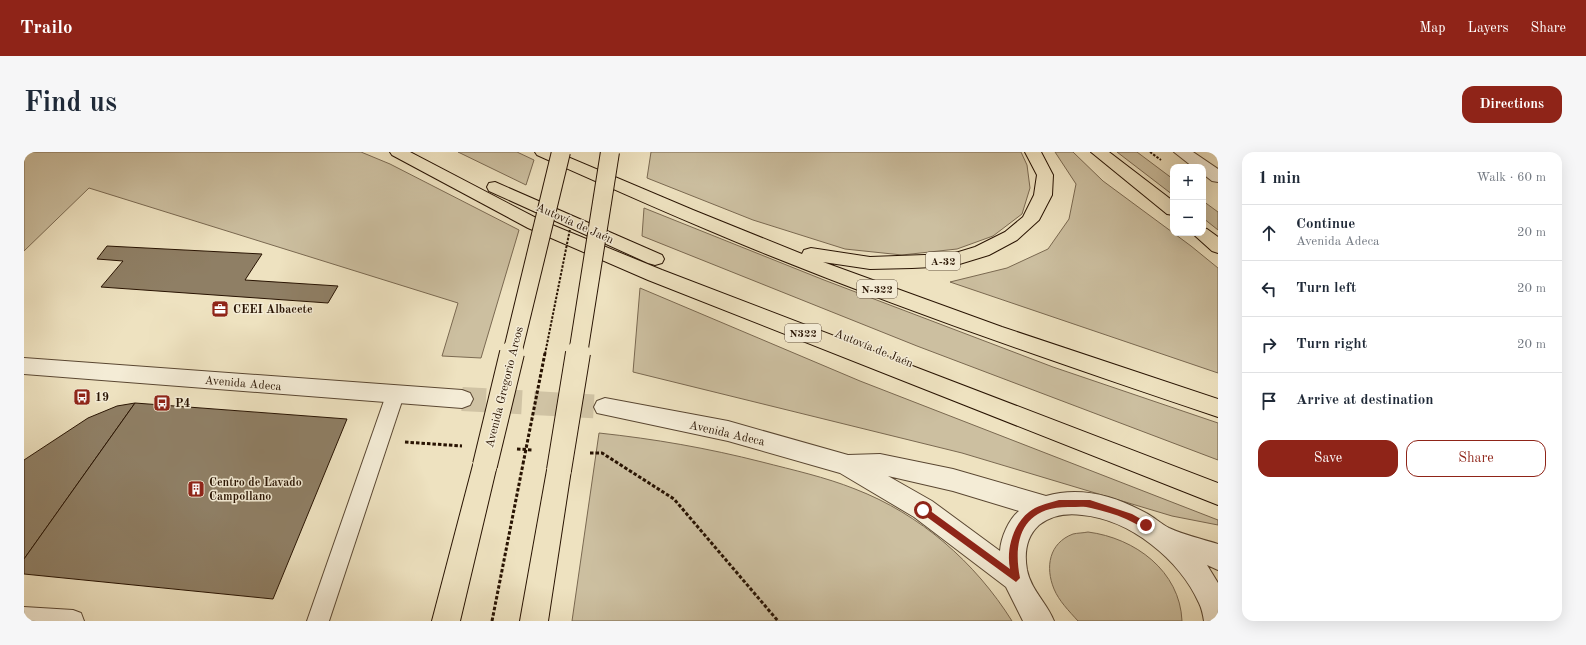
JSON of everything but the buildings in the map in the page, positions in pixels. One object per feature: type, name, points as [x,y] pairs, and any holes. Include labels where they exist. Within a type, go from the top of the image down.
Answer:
[{"type":"main road","name":"N322","points":[[398,152],[534,224],[655,275],[1218,494]]},
{"type":"main road","name":"Autovía de Jaén","points":[[426,152],[511,195],[655,259],[949,378],[1218,483]]},
{"type":"main road","name":"N-322","points":[[542,152],[772,249],[1083,364],[1218,408]]},
{"type":"main road","name":"Avenida Gregorio Arcos","points":[[446,621],[560,152]]},
{"type":"main road","points":[[534,621],[610,152]]},
{"type":"main road","name":"A-32","points":[[772,249],[870,263],[953,260],[982,251],[1011,236],[1030,220],[1043,195],[1045,176],[1033,152]]},
{"type":"main road","points":[[1099,152],[1170,208]]},
{"type":"main road","points":[[1205,236],[1218,247]]},
{"type":"street","points":[[1182,152],[1218,177]]},
{"type":"street","name":"Avenida Adeca","points":[[24,366],[462,399]]},
{"type":"street","points":[[24,375],[59,368]]},
{"type":"street","name":"Avenida Adeca","points":[[605,407],[728,431],[846,465],[923,510],[1016,578]]},
{"type":"street","name":"Avenida Adeca","points":[[846,465],[880,464],[938,477],[1045,507]]},
{"type":"street","points":[[1040,621],[1029,608],[1016,578],[1013,562],[1013,546],[1022,524],[1032,514],[1045,507],[1074,502],[1106,508],[1129,516],[1162,537],[1190,563],[1207,588],[1218,620]]},
{"type":"street","points":[[1162,537],[1218,558]]},
{"type":"lane","points":[[318,621],[395,395]]},
{"type":"lane","points":[[24,618],[73,621]]},
{"type":"path","points":[[492,621],[572,222]]},
{"type":"path","points":[[380,441],[467,446]]},
{"type":"path","points":[[515,448],[539,450]]},
{"type":"path","points":[[586,452],[602,453],[674,498],[778,621]]},
{"type":"shaded area","points":[[24,152],[361,152],[390,164],[519,230],[481,358],[442,356],[458,303],[89,188],[24,251]]},
{"type":"shaded area","points":[[458,152],[517,152],[534,160],[526,185]]},
{"type":"shaded area","points":[[651,152],[1021,152],[1027,165],[1030,188],[1022,214],[993,236],[957,249],[902,255],[845,249],[753,220],[647,178]]},
{"type":"shaded area","points":[[1055,152],[1073,152],[1103,181],[1170,230],[1170,236],[1177,236],[1218,268],[1218,373],[950,282],[1007,268],[1048,249],[1069,219],[1076,184]]},
{"type":"shaded area","points":[[1117,152],[1137,152],[1170,177],[1170,193]]},
{"type":"shaded area","points":[[1206,203],[1218,212],[1218,230],[1206,220]]},
{"type":"shaded area","points":[[644,208],[824,280],[1053,367],[1218,423],[1218,460],[917,346],[642,236]]},
{"type":"shaded area","points":[[640,288],[860,381],[1218,520],[1218,525],[1172,516],[962,453],[633,372]]},
{"type":"shaded area","points":[[599,433],[681,444],[721,452],[832,481],[879,499],[902,512],[944,542],[981,579],[1012,621],[572,621]]},
{"type":"shaded area","points":[[1088,532],[1105,535],[1122,541],[1152,560],[1164,572],[1173,587],[1179,603],[1182,621],[1078,621],[1064,606],[1054,589],[1051,581],[1050,564],[1054,550],[1059,543],[1073,534]]},
{"type":"tunnel","points":[[462,399],[605,407]]},
{"type":"place","name":"CEEI Albacete","points":[[220,309]]},
{"type":"place","name":"19","points":[[82,397]]},
{"type":"place","name":"P4","points":[[162,403]]},
{"type":"place","name":"Centro de Lavado Campollano","points":[[196,489]]},
{"type":"route","points":[[923,510],[1016,578],[1013,562],[1013,546],[1022,524],[1032,514],[1045,507],[1074,502],[1090,504],[1129,516],[1146,525]]}]
